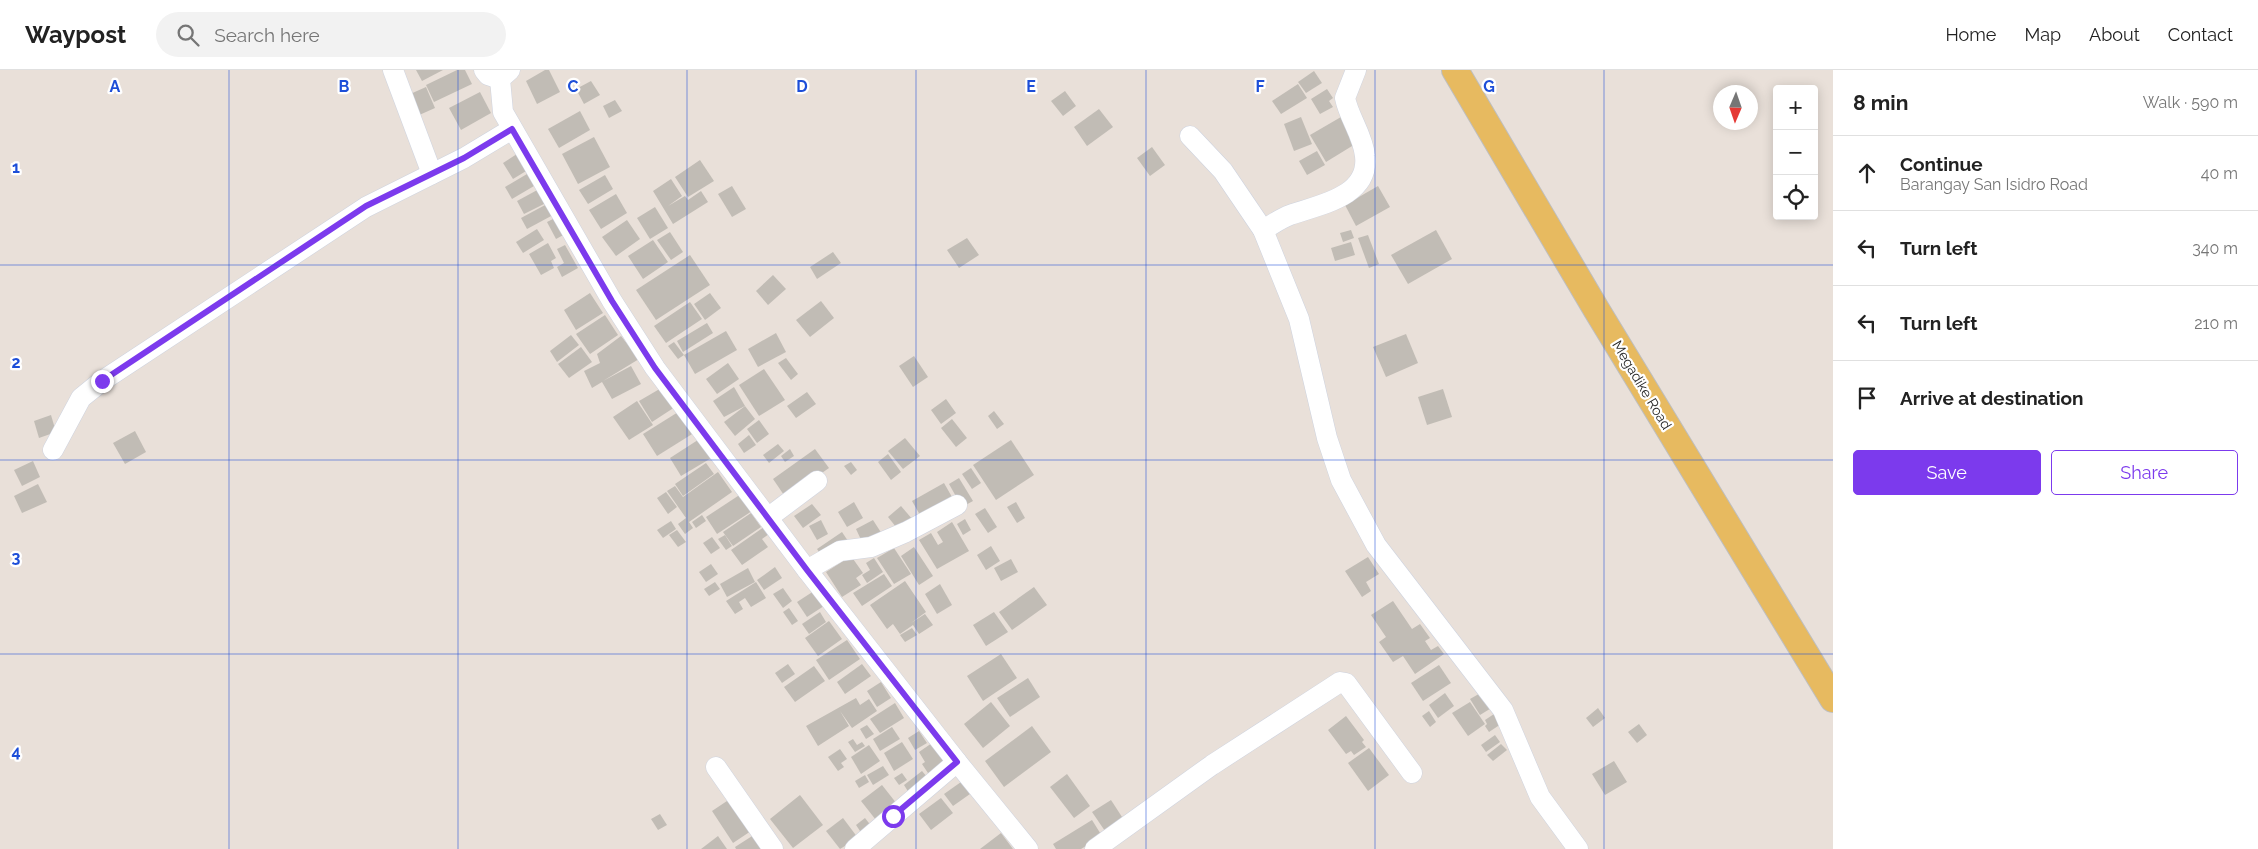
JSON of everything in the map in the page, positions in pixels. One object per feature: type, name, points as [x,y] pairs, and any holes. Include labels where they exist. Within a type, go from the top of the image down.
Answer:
[{"type":"main road","name":"Megadike Road","points":[[1455,70],[1601,317],[1833,699]]},
{"type":"street","points":[[393,70],[432,174]]},
{"type":"street","points":[[1264,230],[1289,215],[1333,202],[1349,191],[1360,179],[1366,167],[1364,147],[1345,98],[1356,70]]},
{"type":"street","points":[[498,73],[503,112],[512,129],[612,301],[655,368],[769,517],[807,570],[957,762],[1028,849]]},
{"type":"street","points":[[53,450],[81,398],[102,381],[366,206],[432,174],[512,129]]},
{"type":"street","points":[[1190,136],[1223,171],[1264,230],[1299,319],[1327,438],[1340,480],[1376,545],[1503,710],[1540,797],[1578,849]]},
{"type":"street","points":[[769,517],[817,481]]},
{"type":"street","points":[[807,570],[840,551],[871,547],[906,532],[957,505]]},
{"type":"street","points":[[1095,849],[1212,765],[1340,682],[1346,683],[1412,773]]},
{"type":"street","points":[[855,849],[957,762]]},
{"type":"street","points":[[716,767],[773,849]]},
{"type":"building","points":[[416,70],[443,70],[422,81]]},
{"type":"building","points":[[457,70],[465,70],[472,84],[434,102],[426,85]]},
{"type":"building","points":[[545,70],[549,70],[560,92],[537,104],[526,81]]},
{"type":"building","points":[[1314,71],[1322,83],[1306,93],[1298,82]]},
{"type":"building","points":[[591,81],[600,95],[584,104],[576,89]]},
{"type":"building","points":[[1298,84],[1307,98],[1281,114],[1272,101]]},
{"type":"building","points":[[426,87],[435,108],[417,116],[408,95]]},
{"type":"building","points":[[1327,89],[1333,98],[1329,101],[1333,107],[1320,114],[1311,99]]},
{"type":"building","points":[[1065,91],[1076,106],[1063,116],[1051,101]]},
{"type":"building","points":[[480,92],[491,113],[461,130],[449,108]]},
{"type":"building","points":[[615,100],[622,111],[609,118],[603,106]]},
{"type":"building","points":[[1099,109],[1113,127],[1087,146],[1074,127]]},
{"type":"building","points":[[580,111],[590,130],[559,148],[548,129]]},
{"type":"building","points":[[1301,117],[1312,144],[1294,151],[1284,124]]},
{"type":"building","points":[[1341,117],[1357,143],[1326,162],[1310,135]]},
{"type":"building","points":[[594,137],[610,167],[578,184],[562,154]]},
{"type":"building","points":[[1152,147],[1165,165],[1150,176],[1137,158]]},
{"type":"building","points":[[1317,151],[1325,165],[1307,175],[1299,161]]},
{"type":"building","points":[[520,152],[531,168],[513,179],[503,163]]},
{"type":"building","points":[[700,160],[714,181],[688,197],[675,177]]},
{"type":"building","points":[[527,174],[534,186],[512,199],[505,187]]},
{"type":"building","points":[[605,175],[613,189],[588,204],[579,190]]},
{"type":"building","points":[[671,179],[682,196],[668,206],[685,196],[688,200],[701,191],[708,202],[673,224],[653,191]]},
{"type":"building","points":[[732,186],[746,209],[732,217],[718,194]]},
{"type":"building","points":[[1378,186],[1390,207],[1356,226],[1345,205]]},
{"type":"building","points":[[541,188],[548,202],[524,214],[517,201]]},
{"type":"building","points":[[616,194],[627,213],[601,229],[589,210]]},
{"type":"building","points":[[547,204],[553,215],[527,229],[521,218]]},
{"type":"building","points":[[655,207],[668,228],[650,239],[637,218]]},
{"type":"building","points":[[561,215],[569,232],[556,239],[547,222]]},
{"type":"building","points":[[627,220],[640,239],[616,256],[602,237]]},
{"type":"building","points":[[537,229],[544,240],[523,253],[516,242]]},
{"type":"building","points":[[1351,230],[1354,238],[1343,242],[1340,233]]},
{"type":"building","points":[[1436,230],[1452,259],[1408,284],[1391,255]]},
{"type":"building","points":[[670,232],[683,252],[671,260],[657,240]]},
{"type":"building","points":[[1368,235],[1379,264],[1369,268],[1358,238]]},
{"type":"building","points":[[967,238],[979,255],[959,268],[947,250]]},
{"type":"building","points":[[653,240],[668,262],[643,279],[628,256]]},
{"type":"building","points":[[1351,242],[1355,255],[1335,261],[1331,248]]},
{"type":"building","points":[[548,243],[556,258],[551,261],[554,268],[541,275],[529,254]]},
{"type":"building","points":[[565,245],[578,268],[562,277],[557,267],[564,263],[557,249]]},
{"type":"building","points":[[833,252],[841,263],[817,279],[810,267]]},
{"type":"building","points":[[690,255],[710,285],[656,320],[636,290]]},
{"type":"building","points":[[773,275],[786,289],[768,305],[756,291]]},
{"type":"building","points":[[590,293],[603,313],[576,330],[564,310]]},
{"type":"building","points":[[710,293],[721,308],[705,320],[694,304]]},
{"type":"building","points":[[821,301],[834,318],[810,337],[796,320]]},
{"type":"building","points":[[690,302],[702,319],[666,343],[654,326]]},
{"type":"building","points":[[605,315],[618,335],[590,354],[576,334]]},
{"type":"building","points":[[707,323],[713,333],[683,352],[677,341]]},
{"type":"building","points":[[726,331],[737,350],[695,374],[684,355]]},
{"type":"building","points":[[776,333],[786,352],[758,367],[748,349]]},
{"type":"building","points":[[1406,334],[1418,363],[1386,377],[1373,347]]},
{"type":"building","points":[[571,335],[579,345],[557,362],[550,351]]},
{"type":"building","points":[[621,336],[639,359],[603,381],[631,366],[641,384],[612,399],[602,382],[592,388],[584,371],[600,363],[597,354]]},
{"type":"building","points":[[674,342],[684,355],[678,359],[668,346]]},
{"type":"building","points":[[581,347],[592,362],[569,378],[558,364]]},
{"type":"building","points":[[914,356],[928,377],[913,387],[899,366]]},
{"type":"building","points":[[786,358],[798,374],[791,380],[778,363]]},
{"type":"building","points":[[728,363],[739,379],[717,394],[706,379]]},
{"type":"building","points":[[764,369],[785,400],[759,416],[739,385]]},
{"type":"building","points":[[663,387],[675,407],[652,422],[639,401]]},
{"type":"building","points":[[734,387],[745,406],[724,417],[713,401]]},
{"type":"building","points":[[1443,389],[1452,417],[1427,425],[1418,397]]},
{"type":"building","points":[[807,392],[816,404],[796,418],[787,406]]},
{"type":"building","points":[[946,399],[956,413],[941,424],[931,410]]},
{"type":"building","points":[[637,401],[653,425],[629,440],[613,417]]},
{"type":"building","points":[[745,406],[755,419],[735,436],[724,422]]},
{"type":"building","points":[[683,409],[697,431],[657,456],[643,434]]},
{"type":"building","points":[[994,411],[1004,424],[997,429],[988,416]]},
{"type":"building","points":[[51,415],[56,432],[39,438],[34,421]]},
{"type":"building","points":[[952,419],[967,438],[956,447],[941,428]]},
{"type":"building","points":[[759,420],[769,434],[757,443],[747,429]]},
{"type":"building","points":[[135,431],[146,452],[125,464],[113,443]]},
{"type":"building","points":[[749,435],[756,445],[744,453],[738,444]]},
{"type":"building","points":[[701,438],[713,457],[681,476],[670,458]]},
{"type":"building","points":[[905,438],[920,456],[903,469],[888,451]]},
{"type":"building","points":[[1011,440],[1034,475],[996,500],[973,465]]},
{"type":"building","points":[[778,444],[784,451],[769,463],[763,455]]},
{"type":"building","points":[[790,449],[794,456],[785,462],[781,456]]},
{"type":"building","points":[[815,449],[829,468],[786,498],[773,479]]},
{"type":"building","points":[[888,454],[901,472],[891,480],[878,462]]},
{"type":"building","points":[[33,461],[40,477],[22,486],[14,470]]},
{"type":"building","points":[[851,462],[857,470],[851,475],[844,466]]},
{"type":"building","points":[[706,463],[714,474],[683,496],[675,484]]},
{"type":"building","points":[[971,468],[981,483],[972,489],[962,474]]},
{"type":"building","points":[[718,472],[732,492],[689,522],[693,528],[685,534],[678,524],[686,518],[667,491],[675,486],[683,497]]},
{"type":"building","points":[[959,478],[973,501],[962,507],[949,484]]},
{"type":"building","points":[[944,483],[956,504],[924,522],[912,501]]},
{"type":"building","points":[[38,484],[47,502],[22,513],[14,496]]},
{"type":"building","points":[[666,492],[677,507],[668,514],[657,498]]},
{"type":"building","points":[[741,494],[752,511],[717,534],[706,517]]},
{"type":"building","points":[[854,502],[863,518],[847,527],[838,512]]},
{"type":"building","points":[[1016,502],[1025,518],[1017,523],[1007,507]]},
{"type":"building","points":[[812,504],[821,515],[803,528],[794,516]]},
{"type":"building","points":[[901,506],[913,520],[900,532],[888,517]]},
{"type":"building","points":[[985,508],[997,527],[988,533],[975,514]]},
{"type":"building","points":[[751,513],[761,527],[733,546],[723,532]]},
{"type":"building","points":[[702,515],[706,521],[696,528],[692,522]]},
{"type":"building","points":[[965,519],[971,530],[963,535],[957,524]]},
{"type":"building","points":[[821,520],[828,534],[817,540],[809,526]]},
{"type":"building","points":[[873,520],[882,534],[863,544],[856,529]]},
{"type":"building","points":[[671,521],[676,529],[663,538],[657,530]]},
{"type":"building","points":[[771,522],[776,529],[762,539],[768,547],[742,565],[731,550]]},
{"type":"building","points":[[952,522],[969,551],[937,569],[919,540],[931,533],[938,545],[943,542],[937,532]]},
{"type":"building","points":[[677,530],[686,542],[678,547],[669,535]]},
{"type":"building","points":[[842,532],[848,541],[823,558],[817,549]]},
{"type":"building","points":[[725,535],[732,546],[726,550],[718,539]]},
{"type":"building","points":[[712,537],[720,548],[711,554],[703,543]]},
{"type":"building","points":[[991,546],[1000,561],[986,570],[977,555]]},
{"type":"building","points":[[914,547],[933,576],[919,585],[901,556]]},
{"type":"building","points":[[894,548],[911,574],[894,584],[877,558]]},
{"type":"building","points":[[851,556],[863,573],[856,578],[861,585],[842,597],[826,572]]},
{"type":"building","points":[[1368,557],[1379,574],[1366,582],[1371,591],[1362,597],[1345,571]]},
{"type":"building","points":[[874,558],[883,572],[867,583],[862,575],[870,570],[866,563]]},
{"type":"building","points":[[1011,559],[1018,572],[1001,581],[994,568]]},
{"type":"building","points":[[711,564],[718,574],[706,582],[699,572]]},
{"type":"building","points":[[775,567],[782,578],[764,590],[757,580]]},
{"type":"building","points":[[748,568],[755,582],[727,597],[720,584]]},
{"type":"building","points":[[884,574],[892,586],[862,606],[853,593]]},
{"type":"building","points":[[905,581],[926,612],[911,623],[925,614],[933,625],[919,634],[913,625],[900,634],[893,624],[887,629],[870,605]]},
{"type":"building","points":[[715,582],[720,589],[709,596],[704,589]]},
{"type":"building","points":[[756,582],[766,598],[751,607],[745,598],[739,602],[743,609],[735,614],[726,601]]},
{"type":"building","points":[[940,584],[952,605],[937,614],[925,594]]},
{"type":"building","points":[[1034,587],[1047,605],[1012,630],[999,612]]},
{"type":"building","points":[[783,588],[792,601],[783,608],[773,594]]},
{"type":"building","points":[[817,589],[827,604],[807,617],[797,602]]},
{"type":"building","points":[[1393,601],[1412,629],[1420,624],[1430,638],[1425,641],[1431,650],[1438,646],[1444,654],[1415,674],[1403,656],[1393,662],[1379,642],[1386,637],[1371,615]]},
{"type":"building","points":[[789,608],[798,621],[792,625],[783,612]]},
{"type":"building","points":[[820,612],[826,622],[809,634],[802,624]]},
{"type":"building","points":[[994,612],[1008,632],[986,646],[973,625]]},
{"type":"building","points":[[829,621],[842,639],[818,656],[805,638]]},
{"type":"building","points":[[912,628],[917,635],[905,642],[900,635]]},
{"type":"building","points":[[847,640],[860,659],[829,680],[816,660]]},
{"type":"building","points":[[1001,654],[1017,678],[983,701],[967,676]]},
{"type":"building","points":[[788,664],[795,674],[782,683],[775,673]]},
{"type":"building","points":[[862,664],[871,676],[845,694],[837,682]]},
{"type":"building","points":[[1439,665],[1451,683],[1423,701],[1411,683]]},
{"type":"building","points":[[814,666],[825,681],[795,702],[784,687]]},
{"type":"building","points":[[1028,678],[1040,697],[1010,717],[997,698]]},
{"type":"building","points":[[881,682],[891,698],[877,707],[867,691]]},
{"type":"building","points":[[1484,691],[1493,707],[1480,715],[1470,699]]},
{"type":"building","points":[[1445,693],[1454,706],[1438,718],[1429,705]]},
{"type":"building","points":[[856,698],[860,705],[869,699],[877,711],[852,728],[840,711],[849,726],[818,746],[806,726]]},
{"type":"building","points":[[991,702],[1010,726],[983,748],[964,724]]},
{"type":"building","points":[[1470,702],[1485,724],[1468,736],[1452,713]]},
{"type":"building","points":[[895,703],[904,718],[880,733],[870,719]]},
{"type":"building","points":[[1598,708],[1605,718],[1593,727],[1586,718]]},
{"type":"building","points":[[1429,711],[1436,722],[1430,727],[1422,716]]},
{"type":"building","points":[[1497,712],[1504,722],[1489,732],[1485,726],[1487,724],[1485,720]]},
{"type":"building","points":[[1346,716],[1364,740],[1362,742],[1366,747],[1354,755],[1351,751],[1346,754],[1328,730]]},
{"type":"building","points":[[1639,724],[1647,735],[1637,743],[1628,732]]},
{"type":"building","points":[[867,725],[874,734],[866,739],[860,729]]},
{"type":"building","points":[[1032,726],[1051,752],[1004,787],[985,761]]},
{"type":"building","points":[[892,727],[900,739],[880,751],[873,739]]},
{"type":"building","points":[[919,731],[927,743],[915,750],[908,738]]},
{"type":"building","points":[[1495,735],[1500,742],[1486,752],[1481,745]]},
{"type":"building","points":[[853,739],[857,745],[862,742],[865,746],[855,752],[848,742]]},
{"type":"building","points":[[902,742],[913,759],[894,771],[884,753]]},
{"type":"building","points":[[932,743],[949,768],[932,779],[922,764],[925,762],[919,752]]},
{"type":"building","points":[[1501,744],[1507,750],[1493,761],[1487,755]]},
{"type":"building","points":[[869,745],[880,761],[861,774],[851,757]]},
{"type":"building","points":[[1369,748],[1389,775],[1368,791],[1348,763]]},
{"type":"building","points":[[840,749],[847,759],[841,763],[844,767],[838,771],[828,757]]},
{"type":"building","points":[[1614,761],[1627,782],[1605,795],[1592,774]]},
{"type":"building","points":[[883,766],[889,775],[873,785],[867,775]]},
{"type":"building","points":[[922,771],[928,778],[909,793],[904,785]]},
{"type":"building","points":[[902,773],[907,780],[899,785],[894,778]]},
{"type":"building","points":[[1067,774],[1090,806],[1074,818],[1050,787]]},
{"type":"building","points":[[865,775],[869,782],[859,788],[855,781]]},
{"type":"building","points":[[961,782],[970,794],[953,806],[944,794]]},
{"type":"building","points":[[882,785],[897,804],[876,820],[861,801]]},
{"type":"building","points":[[800,795],[823,825],[793,848],[770,819]]},
{"type":"building","points":[[733,797],[754,829],[733,843],[712,811]]},
{"type":"building","points":[[941,798],[953,813],[931,830],[919,814]]},
{"type":"building","points":[[1111,800],[1124,820],[1105,831],[1092,812]]},
{"type":"building","points":[[660,814],[667,825],[658,830],[651,819]]},
{"type":"building","points":[[843,818],[858,838],[840,849],[826,831]]},
{"type":"building","points":[[865,818],[872,827],[862,834],[856,825]]},
{"type":"building","points":[[1092,820],[1102,836],[1081,849],[1056,849],[1053,844]]},
{"type":"building","points":[[760,831],[769,849],[736,849],[735,847]]},
{"type":"building","points":[[1001,833],[1013,849],[980,849]]},
{"type":"building","points":[[718,836],[727,849],[701,849]]},
{"type":"route","points":[[102,381],[366,206],[464,158],[512,129],[612,301],[655,368],[769,517],[807,570],[957,762],[893,816]]}]
